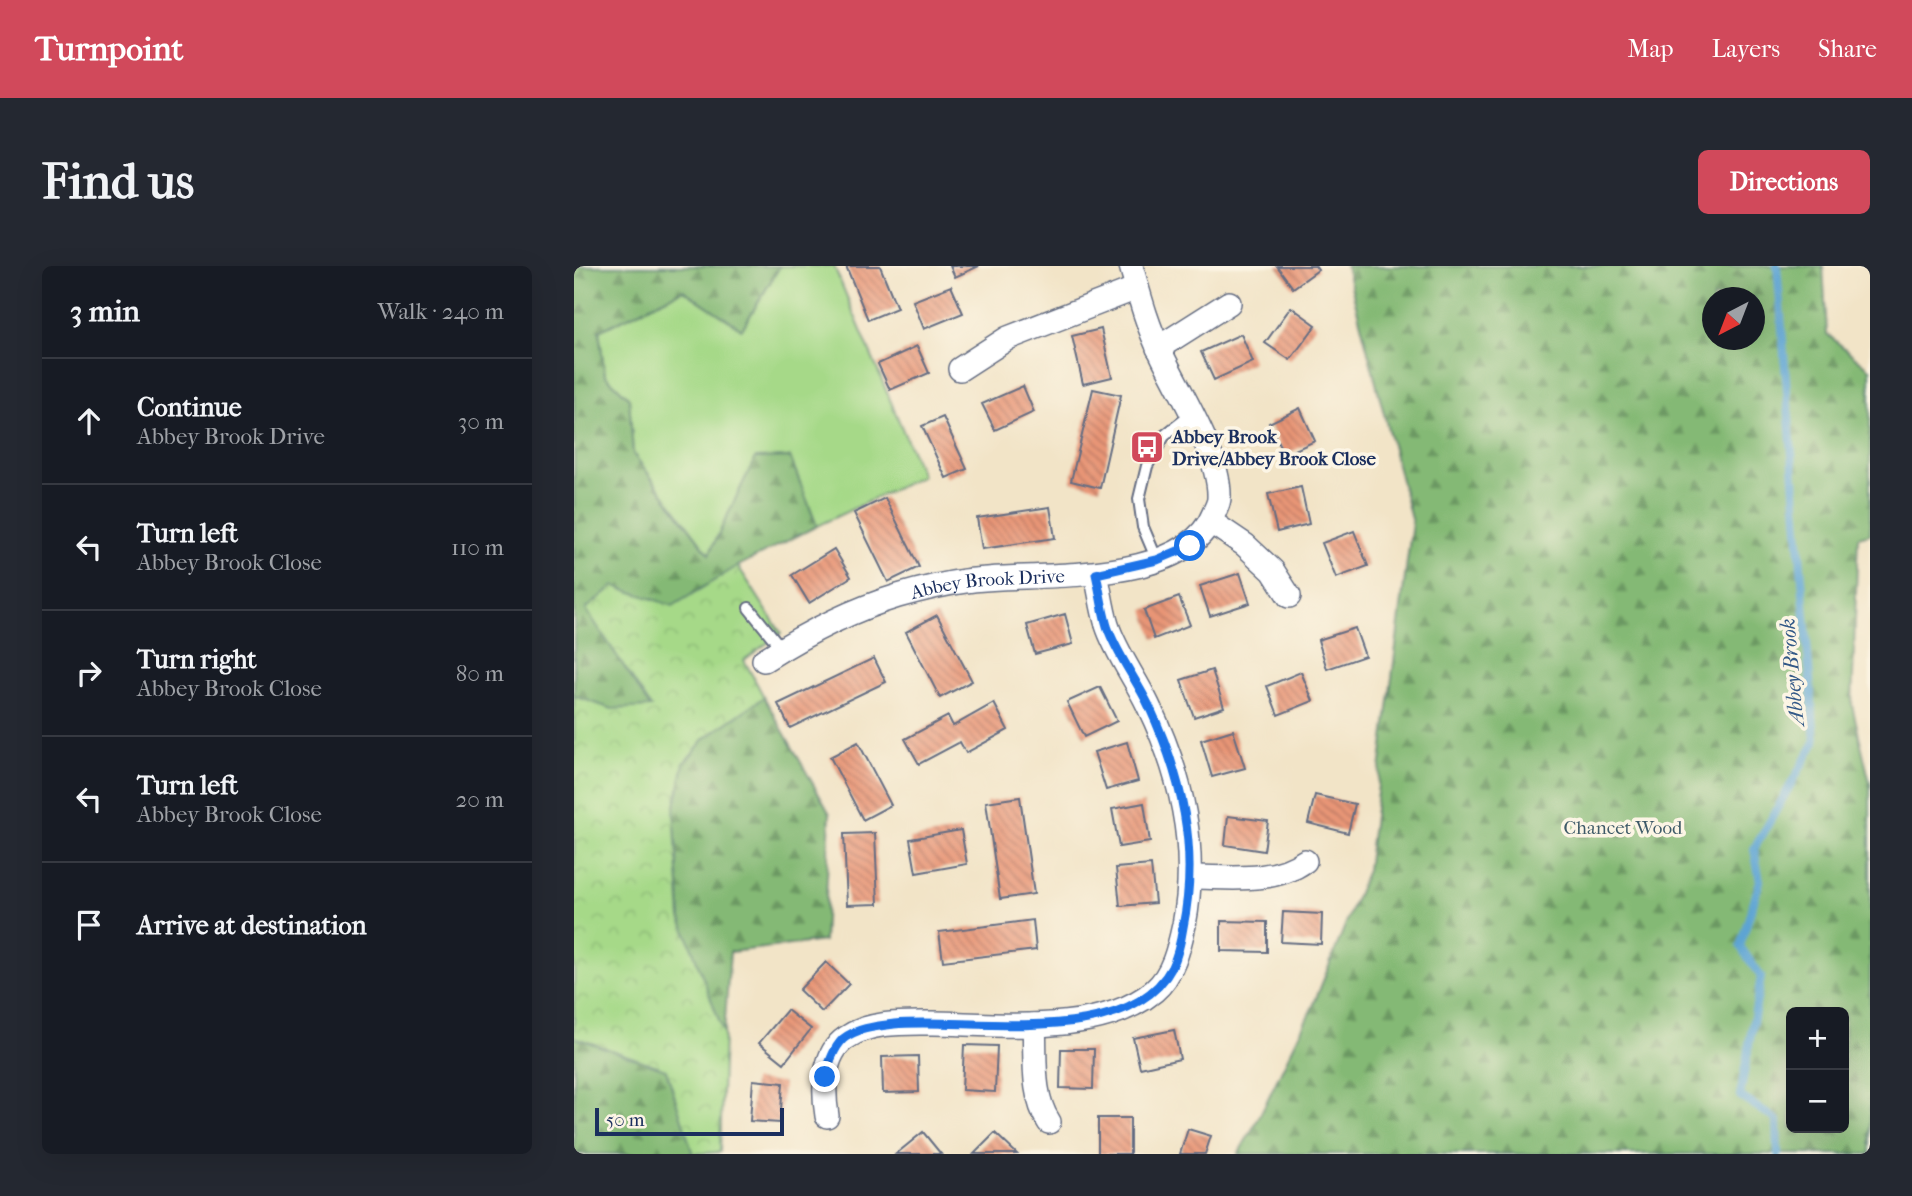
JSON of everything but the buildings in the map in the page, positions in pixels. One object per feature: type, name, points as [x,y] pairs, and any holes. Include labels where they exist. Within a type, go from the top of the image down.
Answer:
[{"type":"street","points":[[960,369],[1008,338],[1134,277],[1158,348],[1210,454],[1219,500],[1211,522],[1245,545],[1273,571],[1289,596]]},
{"type":"street","points":[[1158,348],[1229,303]]},
{"type":"street","name":"Abbey Brook Drive","points":[[773,654],[853,613],[898,596],[965,580],[1096,574],[1157,560],[1190,546],[1211,522]]},
{"type":"street","points":[[827,1116],[824,1095],[830,1059],[844,1039],[864,1029],[908,1023],[1034,1025],[1083,1020],[1135,1005],[1156,990],[1172,966],[1181,940],[1191,877],[1188,824],[1172,767],[1149,707],[1107,626],[1096,574]]},
{"type":"street","points":[[1191,877],[1257,877],[1282,873],[1305,861]]},
{"type":"street","points":[[1034,1025],[1037,1093],[1041,1110],[1049,1122]]},
{"type":"lane","points":[[1157,560],[1143,527],[1139,499],[1147,466],[1164,436],[1192,414]]},
{"type":"lane","points":[[749,608],[773,654]]},
{"type":"green space","points":[[574,266],[780,266],[742,329],[683,290],[599,331],[605,375],[629,398],[633,454],[709,554],[755,458],[790,457],[817,526],[738,566],[673,606],[587,610],[651,708],[612,709],[574,696]]},
{"type":"green space","points":[[780,266],[834,266],[922,476],[817,526],[790,457],[710,555],[633,453],[629,398],[605,375],[599,331],[683,290],[742,329]]},
{"type":"green space","name":"Chancet Wood","points":[[1346,266],[1823,266],[1827,334],[1870,369],[1870,534],[1858,537],[1852,705],[1870,783],[1870,1154],[1238,1154],[1313,1006],[1367,870],[1412,523]]},
{"type":"green space","points":[[738,566],[781,633],[744,660],[764,697],[705,738],[684,763],[674,810],[681,919],[724,1034],[720,1152],[693,1154],[666,1069],[574,1037],[574,696],[612,709],[651,707],[586,609],[614,586],[673,606]]},
{"type":"green space","points":[[764,697],[830,814],[824,941],[730,952],[724,1034],[681,919],[674,810],[684,763],[705,738]]},
{"type":"green space","points":[[574,1037],[666,1069],[693,1154],[574,1154]]},
{"type":"waterway","name":"Abbey Brook","points":[[1777,266],[1815,742],[1754,849],[1760,881],[1740,946],[1761,977],[1740,1096],[1777,1120],[1778,1154]]},
{"type":"place","name":"Abbey Brook Drive/Abbey Brook Close","points":[[1147,447]]},
{"type":"route","points":[[825,1077],[830,1059],[844,1039],[864,1029],[908,1023],[1034,1025],[1083,1020],[1135,1005],[1156,990],[1165,977],[1181,940],[1188,905],[1191,877],[1188,824],[1172,767],[1149,707],[1107,626],[1096,574],[1157,560],[1190,546]]}]
